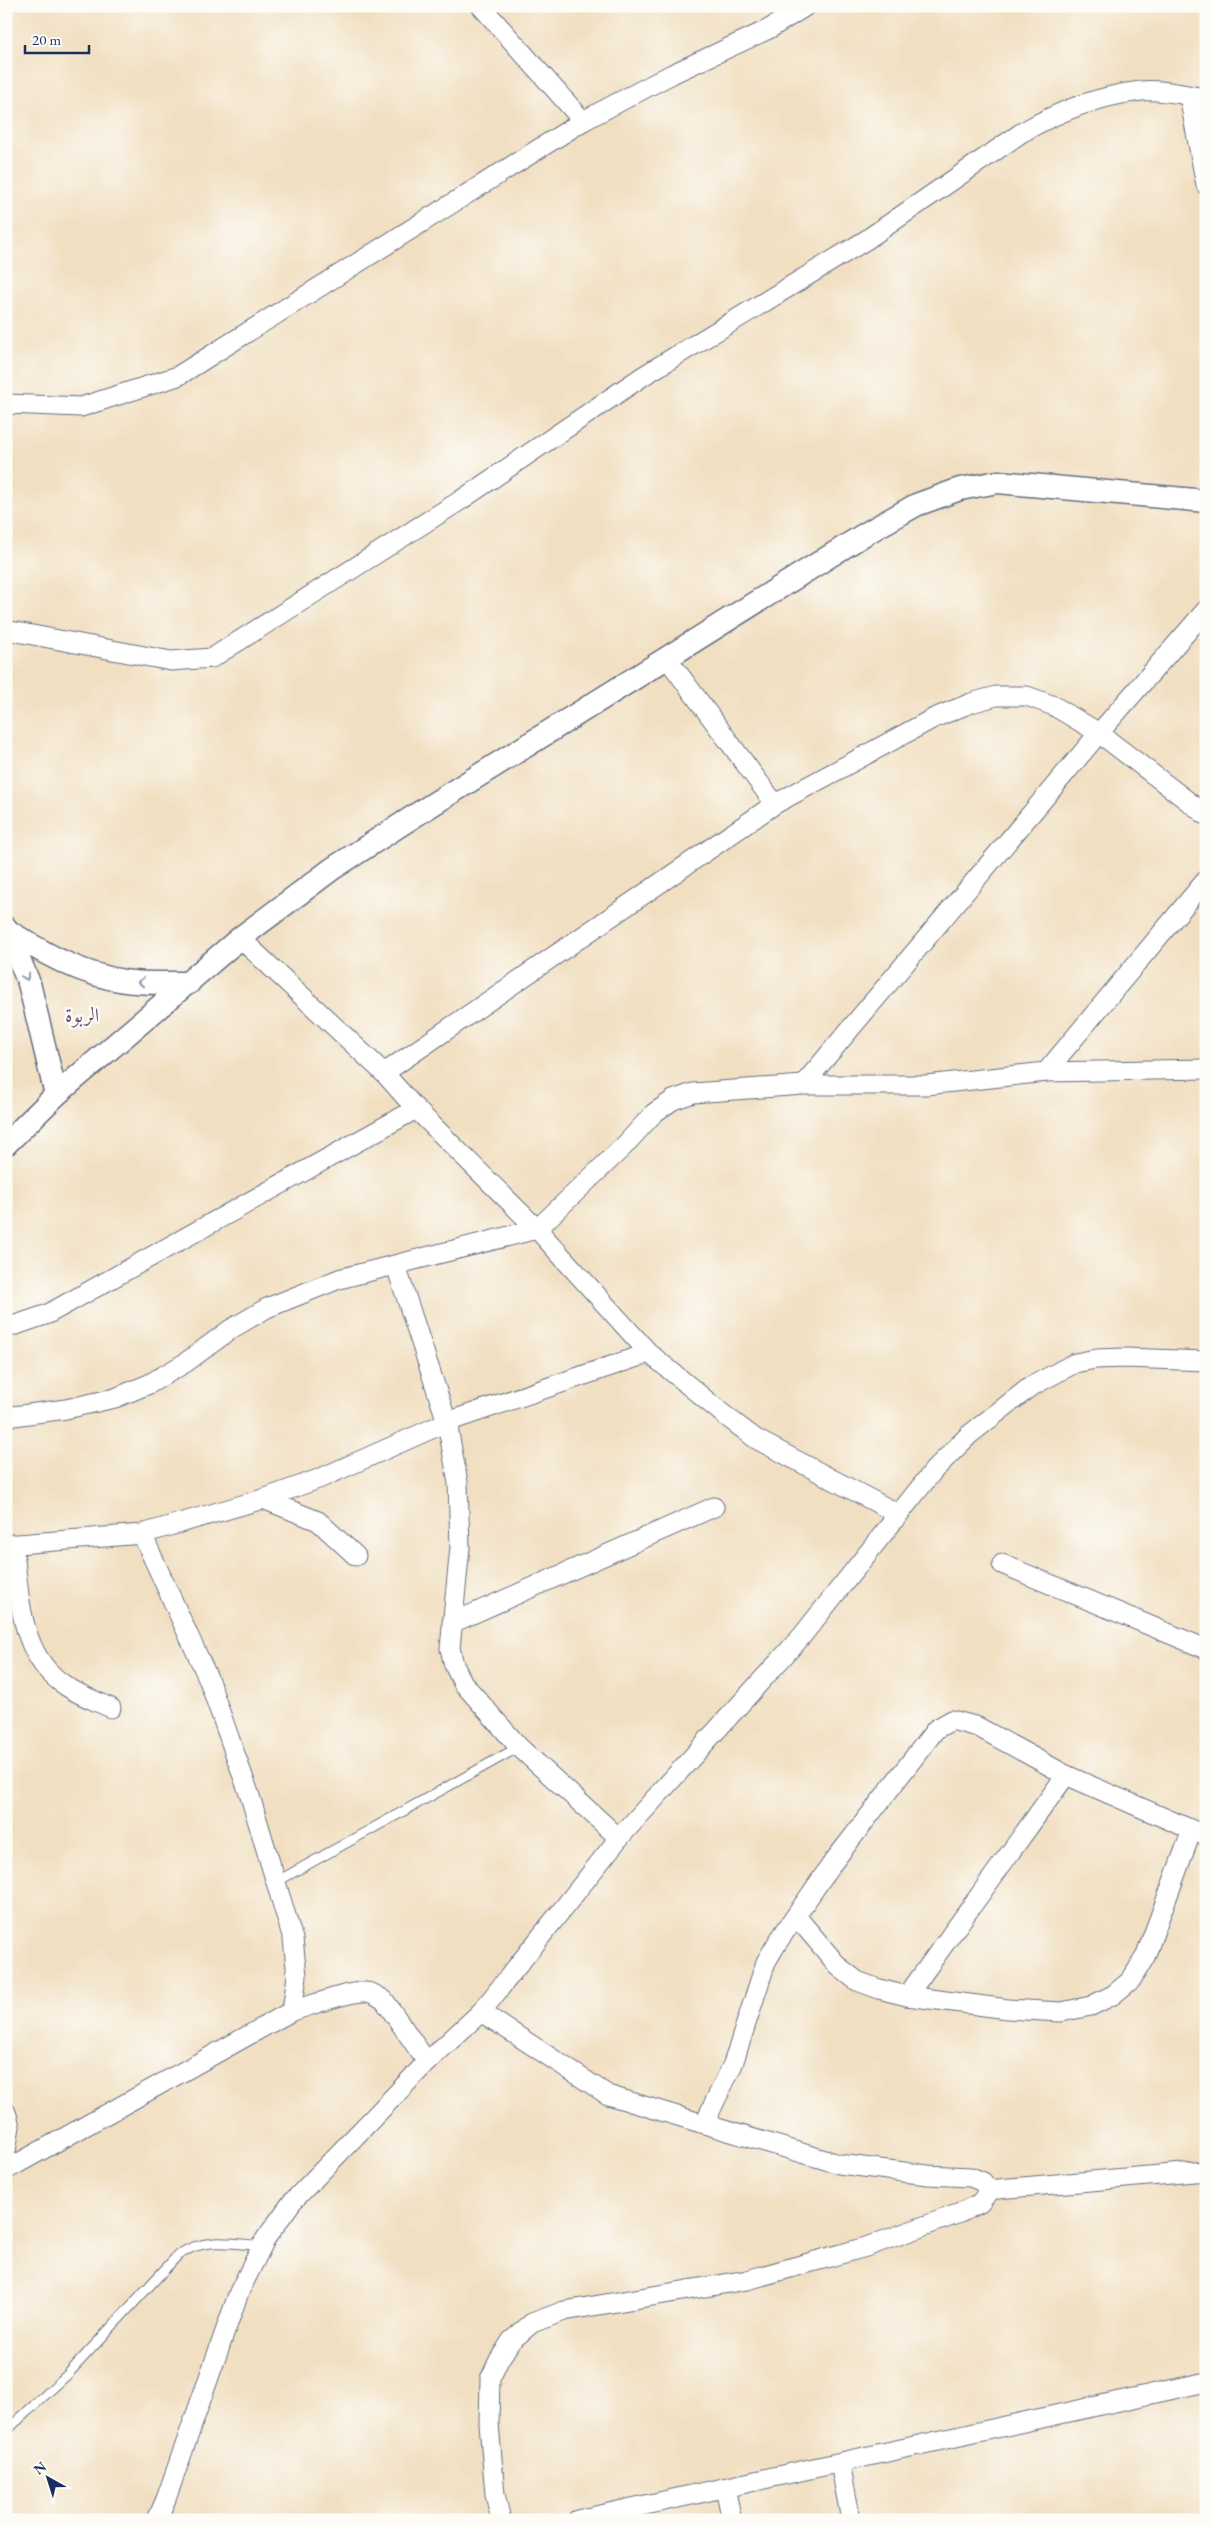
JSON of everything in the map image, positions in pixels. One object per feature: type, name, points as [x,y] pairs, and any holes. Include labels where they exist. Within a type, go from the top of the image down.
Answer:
[{"type":"street","points":[[481,6],[584,121]]},
{"type":"street","points":[[6,404],[81,407],[178,376],[584,121],[672,74],[769,29],[806,6]]},
{"type":"street","points":[[6,630],[171,661],[212,658],[461,500],[644,376],[866,240],[1021,133],[1045,119],[1088,104],[1142,91],[1198,97],[1206,185]]},
{"type":"street","points":[[6,1144],[56,1095],[240,938],[332,870],[865,534],[916,505],[960,489],[998,482],[1206,501]]},
{"type":"street","points":[[803,1085],[1099,733],[1206,610]]},
{"type":"street","points":[[667,658],[775,804]]},
{"type":"street","points":[[384,1073],[775,804],[934,718],[970,702],[996,696],[1026,696],[1054,706],[1099,733],[1206,815]]},
{"type":"street","points":[[1046,1072],[1206,880]]},
{"type":"street","points":[[7,930],[52,959],[88,973],[125,981],[189,983]]},
{"type":"street","points":[[7,930],[29,983],[56,1095]]},
{"type":"street","points":[[240,938],[384,1073],[416,1109],[537,1229],[649,1352],[756,1439],[898,1514]]},
{"type":"street","points":[[6,1417],[66,1410],[115,1398],[149,1384],[185,1362],[231,1329],[276,1304],[339,1279],[537,1229],[623,1147],[654,1113],[673,1100],[702,1092],[803,1085],[926,1085],[1046,1072],[1206,1069]]},
{"type":"street","points":[[6,1326],[16,1326],[48,1314],[416,1109]]},
{"type":"street","points":[[396,1266],[447,1422],[458,1483],[460,1548],[450,1648],[454,1665],[463,1683],[519,1747],[619,1838]]},
{"type":"street","points":[[111,1708],[65,1686],[36,1658],[26,1635],[9,1544],[142,1534],[263,1499],[321,1478],[447,1422],[649,1352]]},
{"type":"street","points":[[157,2520],[166,2500],[239,2292],[262,2246],[292,2202],[427,2062],[481,2012],[619,1838],[800,1637],[934,1470],[970,1435],[1030,1387],[1075,1364],[1096,1359],[1125,1358],[1206,1361]]},
{"type":"street","points":[[263,1499],[318,1521],[356,1556]]},
{"type":"street","points":[[452,1623],[714,1507]]},
{"type":"street","points":[[142,1534],[208,1678],[250,1796],[276,1882],[296,1959],[297,1976],[292,2011]]},
{"type":"street","points":[[1002,1564],[1206,1649]]},
{"type":"street","points":[[704,2124],[733,2064],[766,1962],[796,1916],[830,1864],[936,1729],[944,1723],[959,1720],[978,1727],[1066,1775],[1199,1833],[1144,1958],[1132,1980],[1113,1995],[1091,2006],[1061,2012],[1008,2009],[907,1996],[879,1990],[857,1981],[839,1967],[796,1916]]},
{"type":"street","points":[[907,1996],[1066,1775]]},
{"type":"street","points":[[6,2170],[292,2011],[352,1994],[366,1992],[375,1994],[384,2000],[427,2062]]},
{"type":"street","points":[[481,2012],[608,2095],[839,2164],[928,2175],[971,2177],[983,2182],[987,2190],[980,2203],[960,2213],[866,2247],[747,2280],[564,2311],[532,2323],[511,2341],[490,2379],[489,2424],[495,2494],[501,2520]]},
{"type":"street","points":[[6,2112],[10,2126],[6,2151]]},
{"type":"street","points":[[987,2190],[1206,2171]]},
{"type":"street","points":[[577,2520],[1206,2382]]},
{"type":"street","points":[[840,2463],[851,2520]]},
{"type":"street","points":[[725,2488],[732,2520]]},
{"type":"lane","points":[[276,1882],[519,1747]]},
{"type":"lane","points":[[6,2431],[67,2375],[178,2255],[206,2242],[262,2246]]},
{"type":"district","name":"الربوة","points":[[82,1015]]}]
